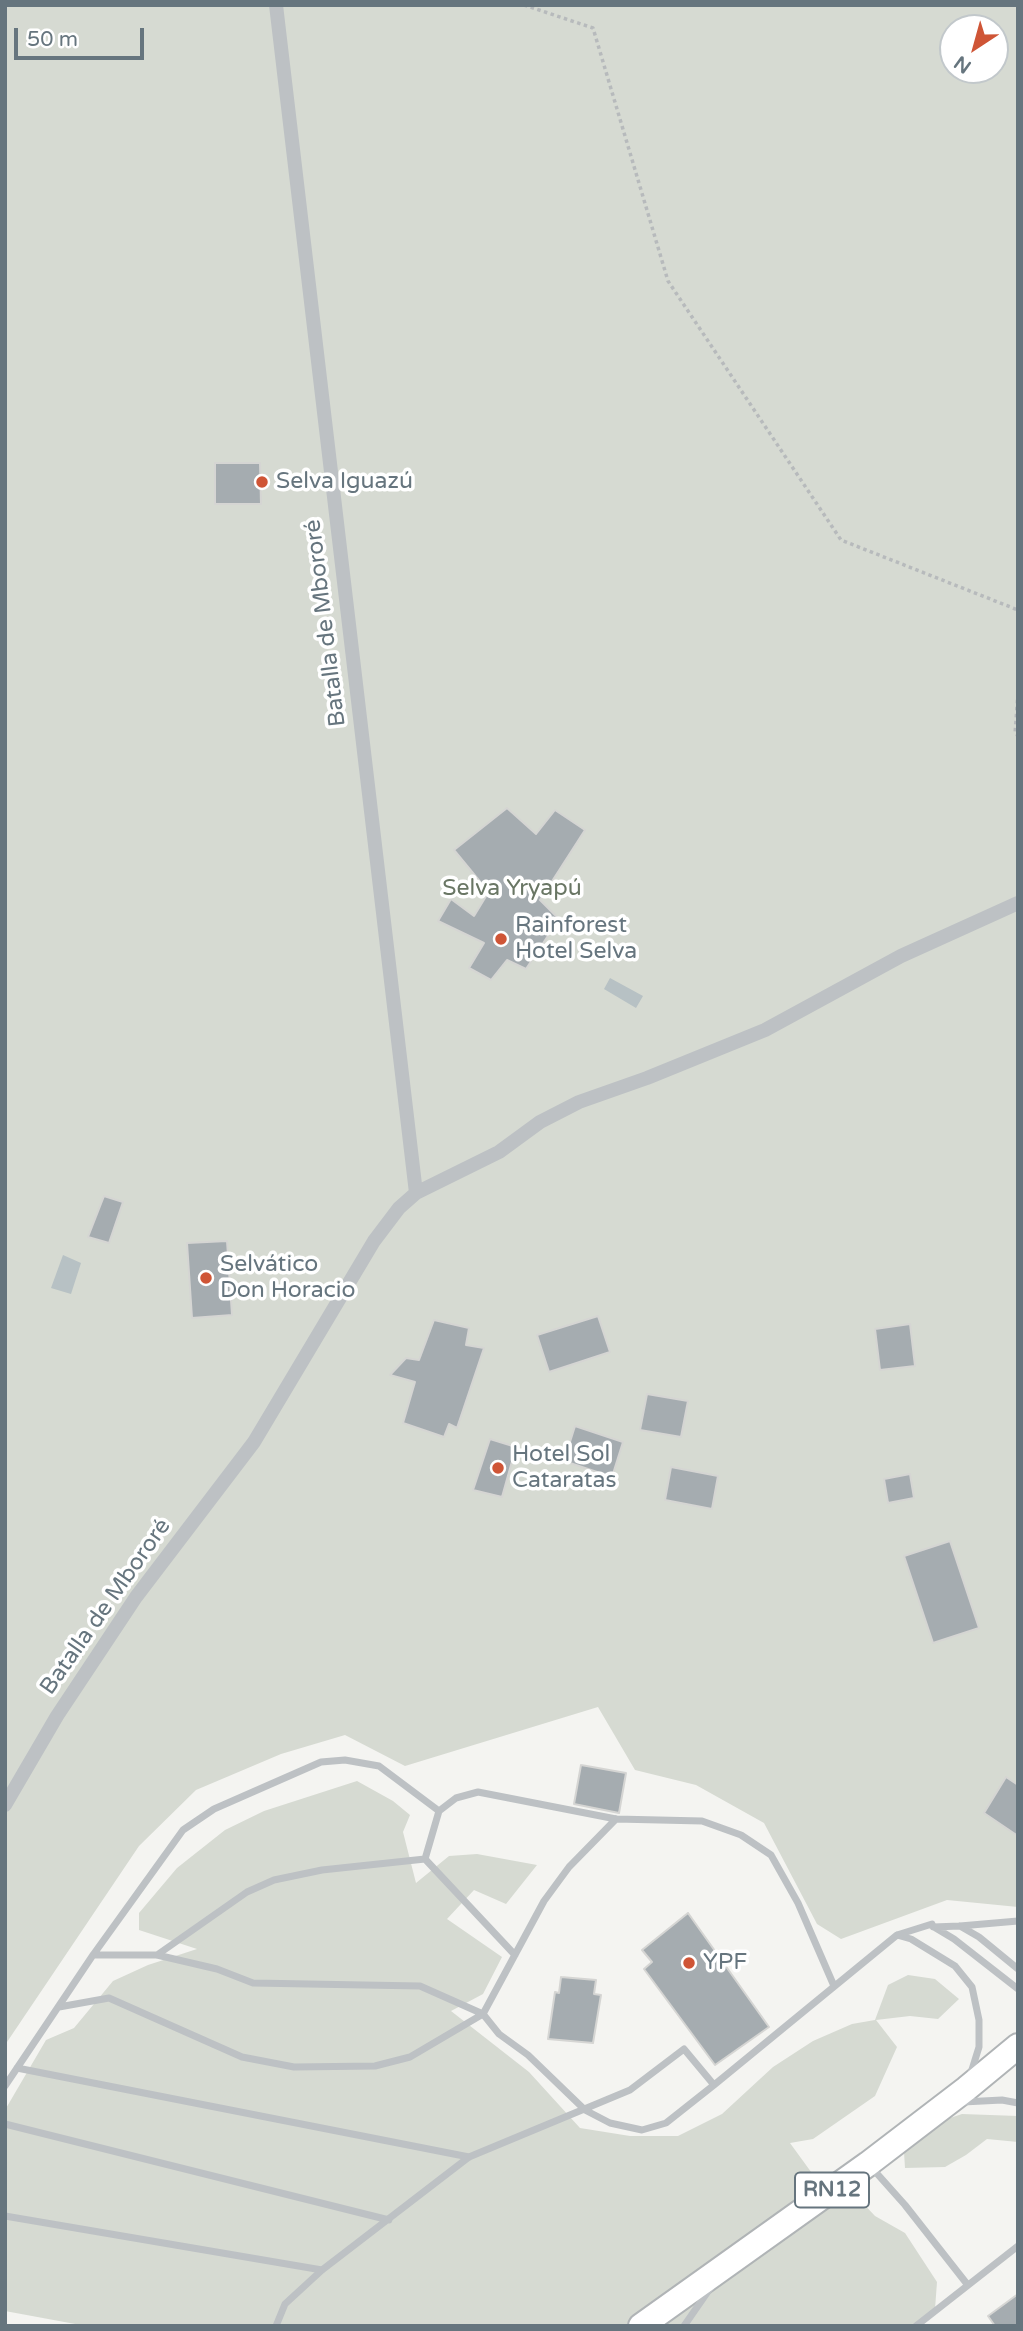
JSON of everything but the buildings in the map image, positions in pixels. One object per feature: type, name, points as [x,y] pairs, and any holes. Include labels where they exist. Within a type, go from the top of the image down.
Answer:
[{"type":"highway","name":"RN12","points":[[641,2326],[868,2164],[1018,2046]]},
{"type":"street","name":"Batalla de Mbororé","points":[[276,5],[416,1193]]},
{"type":"street","name":"Batalla de Mbororé","points":[[5,1805],[57,1716],[136,1598],[254,1442],[374,1241],[399,1208],[416,1193],[499,1152],[540,1122],[579,1102],[648,1078],[765,1030],[901,956],[1018,902]]},
{"type":"lane","points":[[5,2086],[93,1955],[183,1830],[214,1809],[299,1770],[321,1762],[345,1760],[379,1766],[439,1811]]},
{"type":"lane","points":[[425,1859],[439,1811],[456,1798],[478,1793],[616,1819],[702,1821],[741,1835],[771,1855],[798,1903],[834,1986]]},
{"type":"lane","points":[[59,2007],[109,1998],[242,2057],[294,2067],[375,2066],[410,2057],[483,2014],[544,1901],[569,1867],[616,1819]]},
{"type":"lane","points":[[425,1859],[515,1955]]},
{"type":"lane","points":[[157,1955],[247,1892],[274,1880],[322,1870],[425,1859]]},
{"type":"lane","points":[[93,1955],[157,1955],[217,1969],[253,1983],[420,1986],[483,2014],[499,2034],[528,2055],[585,2110],[610,2123],[642,2130],[666,2123],[897,1935],[933,1925],[960,1926],[1018,1921]]},
{"type":"lane","points":[[933,1925],[1018,1989]]},
{"type":"lane","points":[[960,1926],[979,1937],[1018,1969]]},
{"type":"lane","points":[[897,1935],[911,1940],[955,1966],[972,1987],[979,2020],[979,2047],[957,2096],[1018,2103]]},
{"type":"lane","points":[[276,2326],[285,2304],[322,2270],[470,2157],[630,2090],[684,2049],[714,2085]]},
{"type":"lane","points":[[17,2068],[470,2157]]},
{"type":"lane","points":[[5,2124],[389,2220]]},
{"type":"lane","points":[[868,2164],[905,2205],[967,2284]]},
{"type":"lane","points":[[5,2216],[322,2270]]},
{"type":"lane","points":[[916,2326],[1018,2246]]},
{"type":"lane","points":[[684,2326],[725,2267]]},
{"type":"path","points":[[524,5],[593,27],[668,281],[841,540],[1018,610]]},
{"type":"path","points":[[1018,693],[1015,734],[1018,735]]},
{"type":"green space","name":"Selva Yryapú","points":[[5,5],[1018,5],[1018,1907],[947,1900],[841,1939],[817,1924],[764,1823],[696,1785],[635,1770],[598,1707],[405,1766],[345,1735],[281,1754],[196,1790],[139,1846],[5,2045]]},
{"type":"green space","points":[[357,1781],[393,1801],[410,1815],[403,1832],[416,1883],[449,1856],[477,1854],[537,1865],[506,1904],[474,1890],[447,1919],[502,1957],[483,1994],[451,2011],[529,2072],[580,2128],[630,2136],[678,2136],[722,2114],[773,2067],[813,2041],[852,2024],[875,2020],[888,1985],[908,1975],[935,1979],[959,1999],[938,2019],[910,2016],[876,2020],[897,2047],[875,2096],[813,2139],[790,2143],[830,2198],[858,2198],[875,2216],[905,2233],[937,2282],[935,2309],[919,2326],[86,2326],[5,2311],[5,2110],[46,2040],[74,2028],[113,1981],[148,1965],[197,1949],[139,1930],[139,1913],[177,1868],[225,1830],[264,1811]]},
{"type":"green space","points":[[962,2114],[1018,2116],[1018,2142],[987,2139],[945,2167],[905,2168],[904,2152],[935,2123]]},
{"type":"shaded area","points":[[610,978],[643,996],[636,1008],[604,989]]},
{"type":"shaded area","points":[[63,1255],[81,1263],[71,1294],[51,1288]]},
{"type":"place","name":"Selva Iguazú","points":[[262,482]]},
{"type":"place","name":"Rainforest Hotel Selva","points":[[501,939]]},
{"type":"place","name":"Selvático Don Horacio","points":[[206,1278]]},
{"type":"place","name":"Hotel Sol Cataratas","points":[[498,1468]]},
{"type":"place","name":"YPF","points":[[689,1963]]}]
